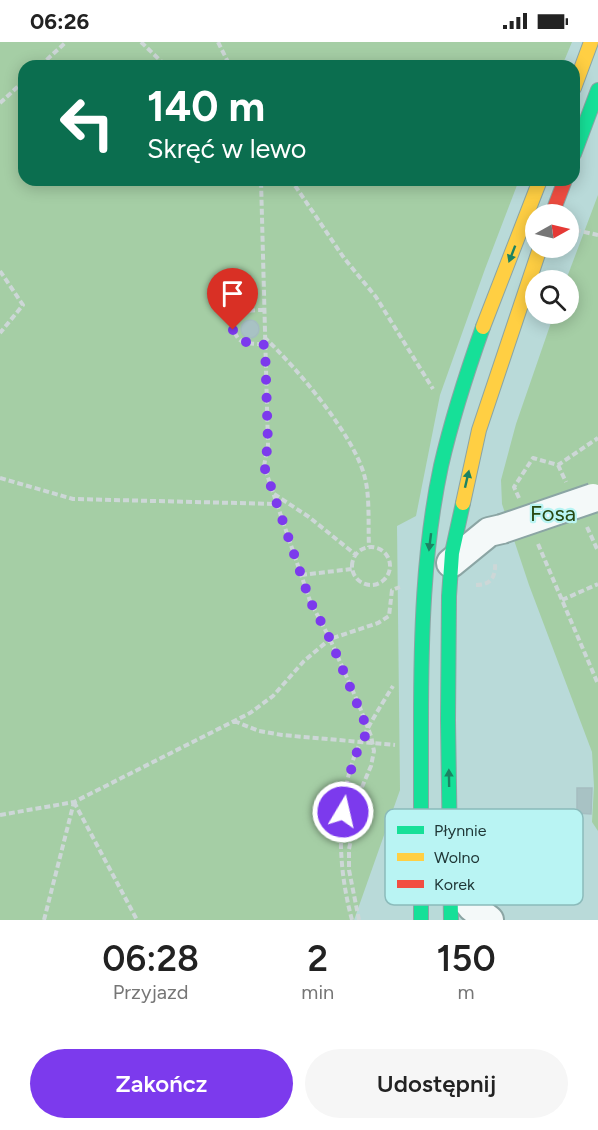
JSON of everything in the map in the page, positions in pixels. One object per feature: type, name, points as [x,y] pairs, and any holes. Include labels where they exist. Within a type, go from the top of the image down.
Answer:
[{"type":"main road","points":[[580,72],[591,42]]},
{"type":"main road","points":[[580,138],[598,90]]},
{"type":"main road","points":[[421,809],[421,672],[426,575],[441,468],[455,410],[474,350],[538,186]]},
{"type":"main road","points":[[556,204],[563,186]]},
{"type":"main road","points":[[449,809],[449,596],[451,563],[459,512],[478,430],[537,258]]},
{"type":"main road","points":[[451,905],[451,920]]},
{"type":"street","points":[[451,563],[495,530],[537,519],[595,497]]},
{"type":"street","points":[[459,512],[495,530]]},
{"type":"street","points":[[470,905],[489,920]]},
{"type":"path","points":[[46,60],[66,42]]},
{"type":"path","points":[[141,42],[160,60]]},
{"type":"path","points":[[218,42],[227,60]]},
{"type":"path","points":[[0,103],[18,86]]},
{"type":"path","points":[[261,186],[268,445],[264,466],[310,601],[330,639],[368,730],[374,751],[371,766],[362,787],[349,849],[349,870],[359,920]]},
{"type":"path","points":[[295,186],[344,258],[376,297],[433,389],[430,400]]},
{"type":"path","points":[[579,231],[598,235]]},
{"type":"path","points":[[0,271],[23,305],[0,333]]},
{"type":"path","points":[[264,310],[238,314],[234,319],[233,330],[238,339],[265,345]]},
{"type":"path","points":[[264,337],[282,354],[333,418],[357,458],[365,479],[369,547]]},
{"type":"path","points":[[522,506],[514,487],[533,458],[558,465],[598,438]]},
{"type":"path","points":[[0,478],[73,499],[277,504]]},
{"type":"path","points":[[273,493],[309,517],[356,555]]},
{"type":"path","points":[[535,537],[598,684]]},
{"type":"path","points":[[369,547],[381,550],[389,566],[386,577],[370,585],[359,581],[352,569],[356,555],[362,549],[369,547]]},
{"type":"path","points":[[389,566],[400,567]]},
{"type":"path","points":[[302,575],[352,569]]},
{"type":"path","points":[[562,600],[598,584]]},
{"type":"path","points":[[0,815],[74,802],[250,712],[273,696],[298,668],[330,639],[378,623],[389,616],[392,590],[399,587]]},
{"type":"path","points":[[352,920],[344,892],[341,862],[345,793],[353,760],[394,684]]},
{"type":"path","points":[[233,721],[282,735],[401,745]]},
{"type":"path","points":[[44,920],[74,802]]},
{"type":"path","points":[[74,802],[137,920]]},
{"type":"green space","points":[[0,42],[572,42],[564,60],[18,60],[18,186],[517,186],[440,395],[416,516],[397,526],[400,790],[393,809],[385,809],[385,832],[354,920],[0,920]]},
{"type":"green space","name":"Fosa","points":[[598,195],[598,831],[592,822],[594,786],[592,752],[529,585],[502,504],[501,480],[516,424],[551,324],[579,324],[579,270],[570,270],[574,258],[579,258],[579,245]]},
{"type":"building","points":[[250,320],[256,323],[259,329],[256,335],[250,338],[244,335],[241,329],[244,323]]},
{"type":"building","points":[[577,788],[592,788],[591,814],[583,813],[583,809],[577,809]]},
{"type":"traffic: fast","points":[[580,138],[598,90]]},
{"type":"traffic: fast","points":[[421,809],[422,659],[424,594],[430,530],[450,430],[483,327]]},
{"type":"traffic: fast","points":[[449,809],[449,596],[452,553],[463,503]]},
{"type":"traffic: fast","points":[[421,905],[421,920]]},
{"type":"traffic: fast","points":[[451,905],[451,920]]},
{"type":"traffic: slow","points":[[580,72],[591,42]]},
{"type":"traffic: slow","points":[[483,327],[538,186]]},
{"type":"traffic: slow","points":[[463,503],[479,430],[537,258]]},
{"type":"traffic: jam","points":[[556,204],[563,186]]},
{"type":"route","points":[[233,330],[238,339],[265,345],[268,445],[264,466],[310,601],[330,639],[368,730],[353,760],[343,812]]}]
